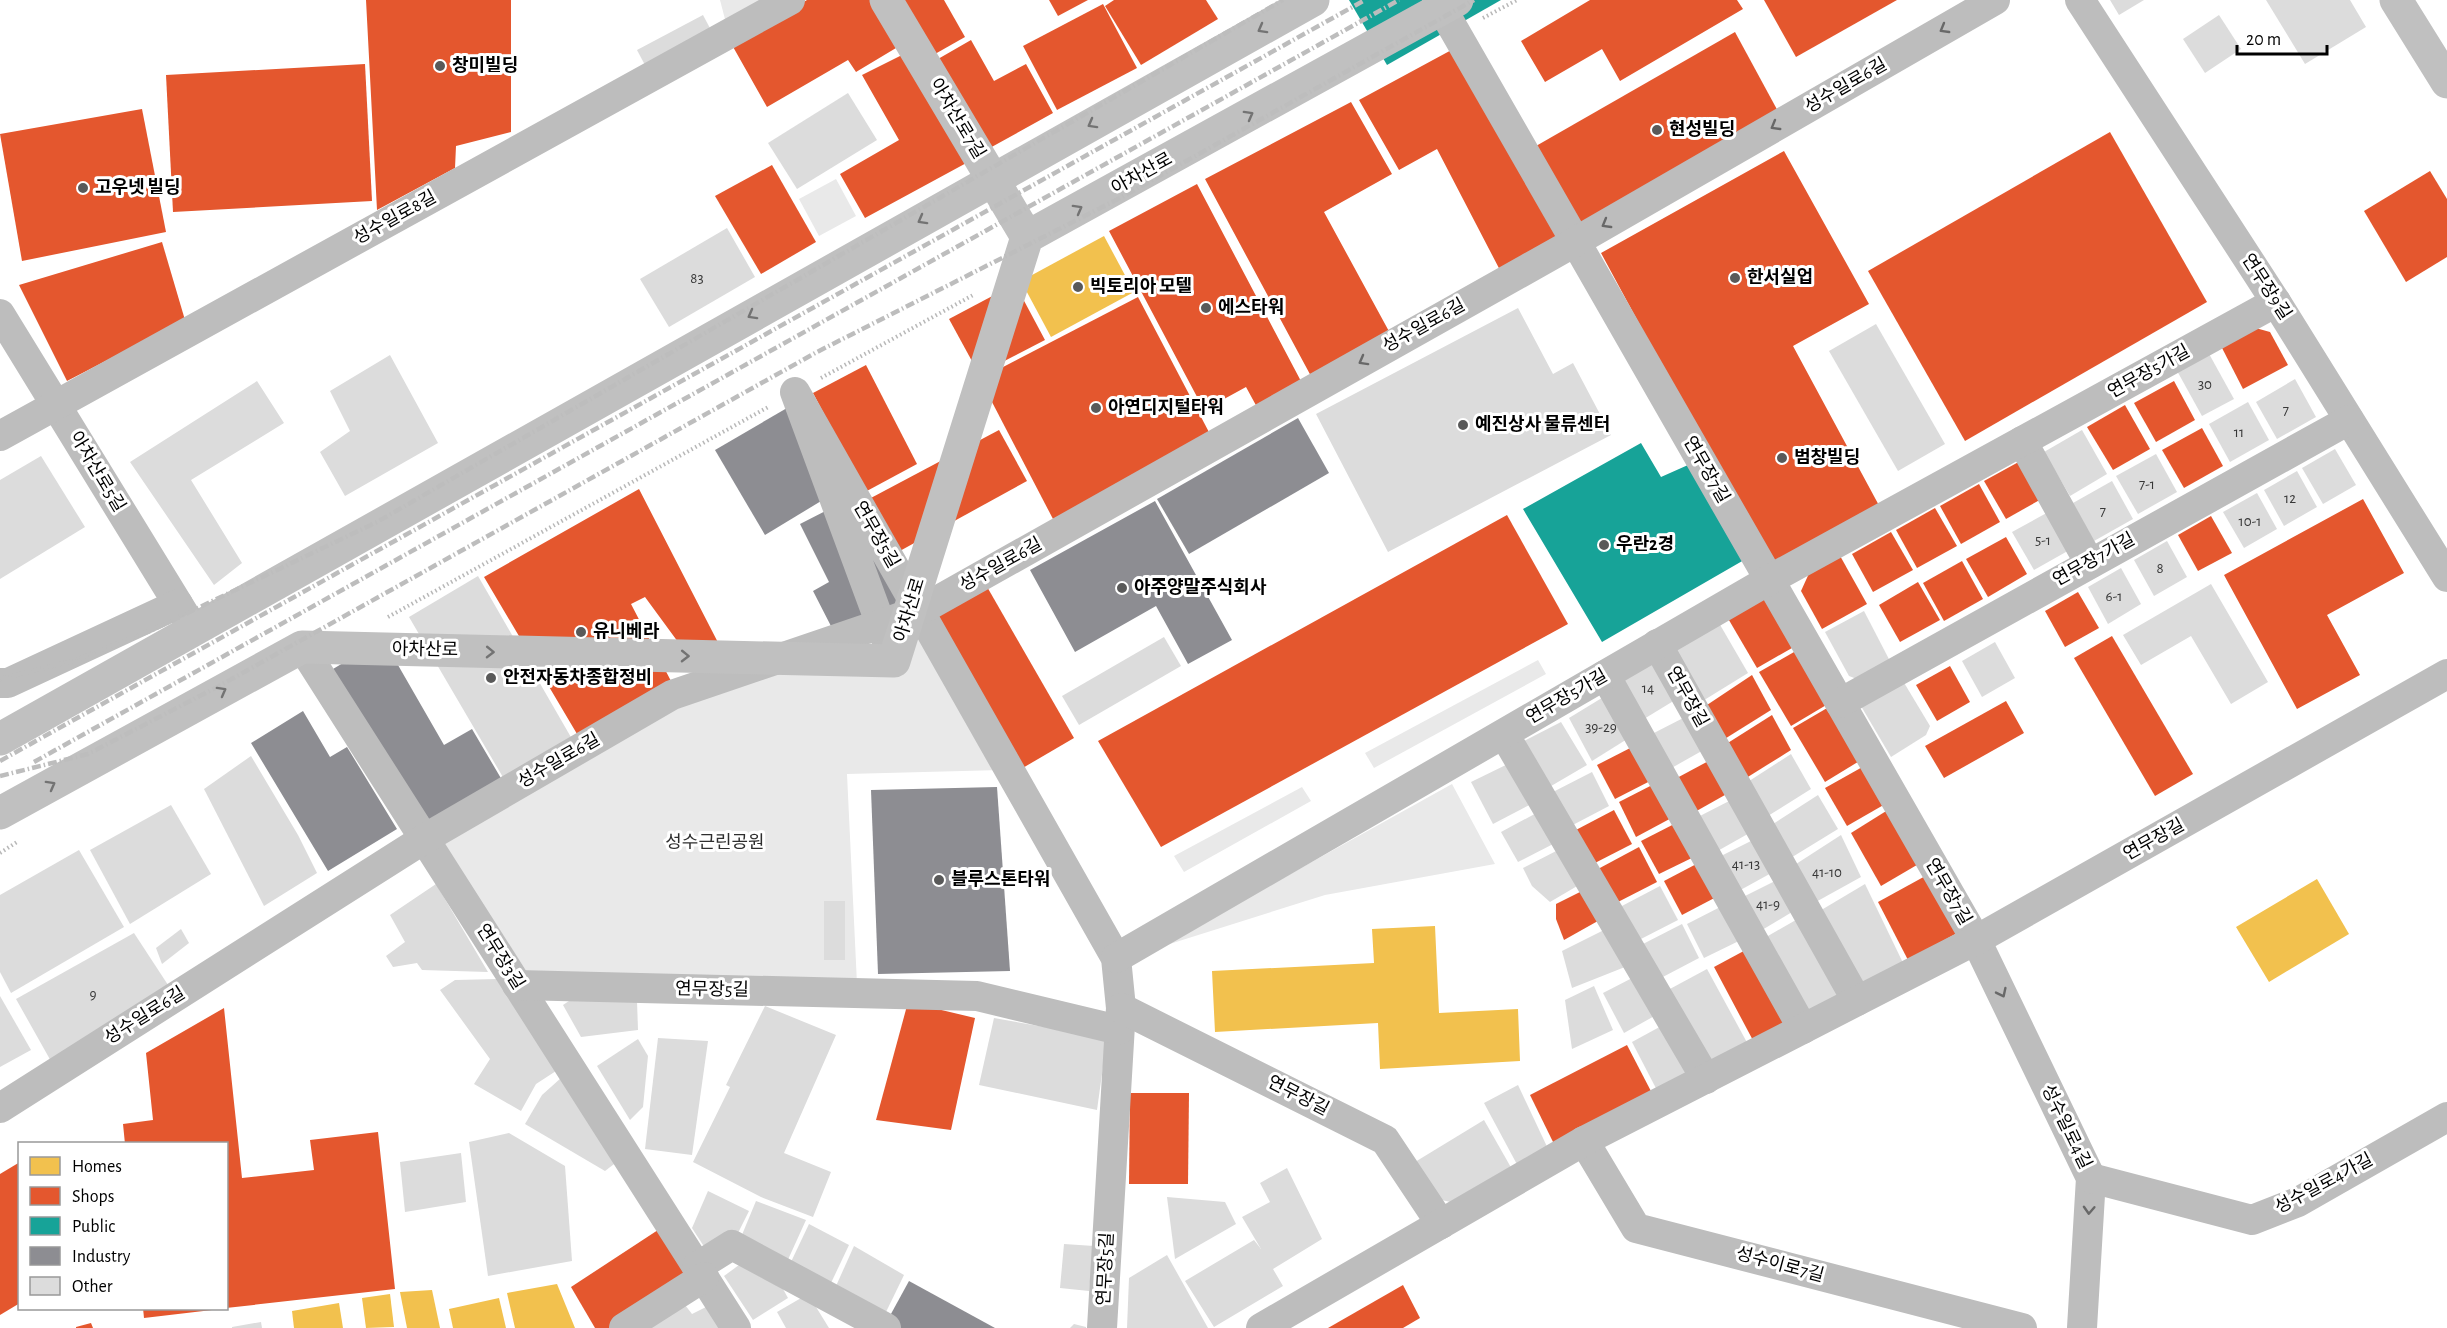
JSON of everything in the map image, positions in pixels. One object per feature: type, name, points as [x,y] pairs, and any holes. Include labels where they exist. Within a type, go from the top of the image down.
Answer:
[{"type":"main road","name":"아차산로7길","points":[[886,0],[1027,237]]},
{"type":"main road","points":[[0,740],[186,617],[993,180],[1313,0]]},
{"type":"main road","points":[[2396,0],[2447,82]]},
{"type":"main road","name":"아차산로","points":[[302,647],[894,661],[1027,237],[1447,11]]},
{"type":"main road","points":[[0,813],[302,647]]},
{"type":"street","name":"성수일로8길","points":[[0,436],[790,0]]},
{"type":"street","name":"성수일로6길","points":[[0,1108],[424,839],[672,695],[919,611],[1575,242],[1995,0]]},
{"type":"street","name":"연무장9길","points":[[2080,0],[2276,302],[2447,577]]},
{"type":"street","name":"연무장7길","points":[[1447,11],[1575,242],[1976,940]]},
{"type":"street","name":"연무장5가길","points":[[1116,958],[1769,580],[2276,302]]},
{"type":"street","name":"아차산로5길","points":[[0,314],[186,617]]},
{"type":"street","name":"연무장5길","points":[[795,392],[894,661]]},
{"type":"street","name":"연무장5길","points":[[795,392],[1116,958],[1120,1019],[1102,1328]]},
{"type":"street","name":"연무장7가길","points":[[1840,703],[2089,562],[2349,420]]},
{"type":"street","points":[[2022,441],[2089,562]]},
{"type":"street","points":[[0,683],[8,683],[186,617]]},
{"type":"street","name":"연무장길","points":[[1658,644],[1857,1001]]},
{"type":"street","name":"연무장3길","points":[[302,647],[736,1328]]},
{"type":"street","name":"연무장길","points":[[1261,1328],[1584,1141],[1976,940],[2447,674]]},
{"type":"street","points":[[1605,675],[1803,1029]]},
{"type":"street","points":[[1504,734],[1706,1079]]},
{"type":"street","name":"성수일로4길","points":[[1976,940],[2091,1178],[2082,1328]]},
{"type":"street","name":"연무장5길","points":[[517,985],[977,996],[1120,1019]]},
{"type":"street","name":"연무장길","points":[[1120,1019],[1385,1140],[1441,1224]]},
{"type":"street","name":"성수일로4가길","points":[[2091,1178],[2252,1220],[2298,1202],[2447,1117]]},
{"type":"street","name":"성수이로7길","points":[[1584,1141],[1636,1228],[2022,1328]]},
{"type":"street","points":[[624,1328],[700,1272],[732,1245],[885,1328]]},
{"type":"path","points":[[1447,11],[1517,0]]},
{"type":"path","points":[[380,621],[978,292]]},
{"type":"path","points":[[0,853],[20,840]]},
{"type":"green space","points":[[720,0],[765,0],[726,23]]},
{"type":"green space","points":[[836,179],[856,216],[819,236],[799,199]]},
{"type":"green space","name":"성수근린공원","points":[[913,621],[1001,770],[847,774],[857,984],[527,972],[443,844],[678,707]]},
{"type":"green space","points":[[1538,660],[1546,674],[1374,768],[1365,753]]},
{"type":"green space","points":[[1452,784],[1495,864],[1325,895],[1157,948]]},
{"type":"green space","points":[[1302,787],[1311,801],[1184,872],[1174,856]]},
{"type":"building: Homes","name":"빅토리아 모텔","points":[[1104,236],[1134,292],[1051,337],[1021,281]]},
{"type":"building: Homes","points":[[2317,879],[2349,934],[2269,982],[2236,927]]},
{"type":"building: Homes","points":[[1435,926],[1439,1013],[1518,1009],[1520,1061],[1380,1069],[1378,1023],[1215,1032],[1212,971],[1374,963],[1372,929]]},
{"type":"building: Homes","points":[[557,1284],[575,1328],[515,1328],[507,1293]]},
{"type":"building: Homes","points":[[432,1290],[440,1328],[407,1328],[400,1292]]},
{"type":"building: Homes","points":[[390,1294],[394,1327],[366,1328],[362,1298]]},
{"type":"building: Homes","points":[[499,1298],[506,1328],[453,1328],[449,1309]]},
{"type":"building: Homes","points":[[339,1303],[343,1328],[294,1328],[292,1311]]},
{"type":"building: Shops","name":"창미빌딩","points":[[366,0],[511,0],[511,132],[456,146],[455,168],[377,210]]},
{"type":"building: Shops","points":[[807,0],[875,0],[901,45],[856,72],[848,60],[767,107],[732,45]]},
{"type":"building: Shops","points":[[904,0],[944,0],[965,37],[935,54]]},
{"type":"building: Shops","points":[[1049,0],[1088,0],[1058,16]]},
{"type":"building: Shops","points":[[1114,0],[1206,0],[1218,19],[1141,65],[1105,6]]},
{"type":"building: Shops","points":[[1590,0],[1737,0],[1743,9],[1620,81],[1602,49],[1545,82],[1521,41]]},
{"type":"building: Shops","points":[[1764,0],[1897,0],[1796,57]]},
{"type":"building: Shops","points":[[1103,4],[1137,68],[1057,110],[1023,46]]},
{"type":"building: Shops","name":"현성빌딩","points":[[1735,32],[1780,115],[1580,225],[1536,146]]},
{"type":"building: Shops","points":[[971,40],[994,81],[1026,64],[1053,113],[988,149],[938,59]]},
{"type":"building: Shops","points":[[1457,47],[1564,238],[1502,274],[1437,149],[1399,170],[1359,100]]},
{"type":"building: Shops","points":[[908,52],[970,161],[865,218],[840,174],[899,140],[862,75]]},
{"type":"building: Shops","points":[[365,64],[372,201],[173,212],[166,75]]},
{"type":"building: Shops","points":[[1351,102],[1392,174],[1324,212],[1391,335],[1312,378],[1205,179]]},
{"type":"building: Shops","name":"고우넷 빌딩","points":[[142,109],[166,232],[22,261],[0,134]]},
{"type":"building: Shops","points":[[2110,132],[2207,302],[1965,441],[1868,271]]},
{"type":"building: Shops","name":"한서실업","points":[[1784,151],[1869,304],[1793,346],[1882,511],[1772,570],[1601,253]]},
{"type":"building: Shops","points":[[772,165],[816,242],[761,274],[715,196]]},
{"type":"building: Shops","points":[[2430,171],[2447,199],[2447,257],[2406,282],[2364,211]]},
{"type":"building: Shops","name":"에스타워","points":[[1197,184],[1303,385],[1258,409],[1246,387],[1204,410],[1109,231]]},
{"type":"building: Shops","points":[[162,242],[185,320],[67,381],[19,285]]},
{"type":"building: Shops","points":[[1015,284],[1045,340],[979,374],[949,319]]},
{"type":"building: Shops","name":"아연디지털타워","points":[[1138,297],[1211,436],[1053,519],[980,379]]},
{"type":"building: Shops","points":[[2252,327],[2270,332],[2288,365],[2243,389],[2220,344]]},
{"type":"building: Shops","points":[[866,365],[917,464],[865,492],[813,393]]},
{"type":"building: Shops","points":[[2174,381],[2195,420],[2156,442],[2134,403]]},
{"type":"building: Shops","points":[[2125,405],[2150,449],[2113,470],[2087,427]]},
{"type":"building: Shops","points":[[2202,428],[2223,466],[2184,488],[2162,450]]},
{"type":"building: Shops","points":[[999,430],[1027,481],[898,552],[869,499]]},
{"type":"building: Shops","points":[[2024,459],[2045,497],[2006,519],[1984,481]]},
{"type":"building: Shops","points":[[1979,484],[2000,522],[1961,544],[1940,506]]},
{"type":"building: Shops","name":"유니베라","points":[[639,489],[727,660],[700,672],[645,597],[631,604],[672,683],[580,739],[484,577]]},
{"type":"building: Shops","points":[[2363,499],[2404,573],[2327,615],[2360,675],[2297,709],[2224,575]]},
{"type":"building: Shops","points":[[1935,508],[1957,546],[1917,568],[1896,530]]},
{"type":"building: Shops","points":[[1507,515],[1568,624],[1161,847],[1098,741]]},
{"type":"building: Shops","points":[[2211,516],[2232,553],[2198,571],[2178,535]]},
{"type":"building: Shops","points":[[1891,532],[1913,570],[1873,592],[1852,554]]},
{"type":"building: Shops","points":[[2006,537],[2027,574],[1988,597],[1966,559]]},
{"type":"building: Shops","points":[[1839,554],[1867,604],[1822,629],[1801,591],[1811,569]]},
{"type":"building: Shops","points":[[1962,561],[1983,599],[1944,621],[1923,583]]},
{"type":"building: Shops","points":[[1918,582],[1940,620],[1900,642],[1879,605]]},
{"type":"building: Shops","points":[[986,585],[1074,738],[1021,769],[933,617]]},
{"type":"building: Shops","points":[[1767,590],[1799,644],[1757,668],[1726,615]]},
{"type":"building: Shops","points":[[2078,592],[2099,628],[2065,647],[2045,611]]},
{"type":"building: Shops","points":[[2112,636],[2193,774],[2155,796],[2074,658]]},
{"type":"building: Shops","points":[[1801,648],[1833,701],[1791,726],[1759,672]]},
{"type":"building: Shops","points":[[1950,666],[1970,702],[1937,721],[1916,685]]},
{"type":"building: Shops","points":[[1752,675],[1771,710],[1723,740],[1704,707]]},
{"type":"building: Shops","points":[[2006,701],[2024,733],[1944,778],[1925,746]]},
{"type":"building: Shops","points":[[1834,704],[1866,757],[1825,782],[1793,728]]},
{"type":"building: Shops","points":[[1772,715],[1791,750],[1743,780],[1723,746]]},
{"type":"building: Shops","points":[[1638,744],[1656,778],[1615,799],[1597,765]]},
{"type":"building: Shops","points":[[1716,757],[1732,791],[1693,813],[1675,779]]},
{"type":"building: Shops","points":[[1866,765],[1887,803],[1847,826],[1825,788]]},
{"type":"building: Shops","points":[[1660,781],[1677,815],[1636,837],[1619,802]]},
{"type":"building: Shops","points":[[1891,808],[1922,862],[1881,886],[1851,833]]},
{"type":"building: Shops","points":[[1614,810],[1632,844],[1591,865],[1574,831]]},
{"type":"building: Shops","points":[[1682,820],[1700,854],[1659,874],[1641,841]]},
{"type":"building: Shops","points":[[1639,847],[1657,882],[1616,903],[1598,869]]},
{"type":"building: Shops","points":[[1704,860],[1722,894],[1682,915],[1664,881]]},
{"type":"building: Shops","points":[[1929,874],[1961,931],[1908,960],[1878,902]]},
{"type":"building: Shops","points":[[1588,888],[1605,917],[1564,940],[1556,919],[1556,904]]},
{"type":"building: Shops","points":[[1753,946],[1795,1025],[1756,1046],[1714,967]]},
{"type":"building: Shops","points":[[908,1002],[975,1018],[951,1130],[876,1120]]},
{"type":"building: Shops","points":[[224,1008],[242,1178],[314,1170],[310,1140],[378,1132],[395,1289],[228,1308],[228,1142],[125,1142],[123,1124],[153,1120],[146,1053]]},
{"type":"building: Shops","points":[[1627,1045],[1654,1097],[1555,1146],[1530,1095]]},
{"type":"building: Shops","points":[[1130,1093],[1189,1093],[1188,1184],[1129,1184]]},
{"type":"building: Shops","points":[[18,1163],[18,1304],[0,1315],[0,1174]]},
{"type":"building: Shops","points":[[658,1230],[689,1275],[611,1328],[595,1328],[571,1287]]},
{"type":"building: Shops","points":[[1403,1285],[1420,1318],[1403,1328],[1328,1328]]},
{"type":"building: Shops","points":[[143,1310],[212,1310],[144,1318]]},
{"type":"building: Shops","points":[[91,1323],[93,1328],[76,1328],[76,1327]]},
{"type":"building: Public","points":[[1349,0],[1501,0],[1387,65]]},
{"type":"building: Public","points":[[1641,443],[1661,477],[1688,465],[1744,560],[1602,642],[1523,509]]},
{"type":"building: Industry","points":[[787,408],[836,492],[765,535],[715,450]]},
{"type":"building: Industry","points":[[1298,418],[1329,473],[1189,554],[1157,499]]},
{"type":"building: Industry","name":"아주양말주식회사","points":[[1155,501],[1232,640],[1188,664],[1156,606],[1075,652],[1030,570]]},
{"type":"building: Industry","points":[[843,502],[903,603],[833,630],[813,591],[829,582],[800,524]]},
{"type":"building: Industry","points":[[383,639],[444,745],[472,729],[502,780],[428,826],[333,669]]},
{"type":"building: Industry","points":[[303,711],[330,757],[347,747],[397,829],[328,871],[251,743]]},
{"type":"building: Industry","name":"블루스톤타워","points":[[997,787],[1010,971],[878,974],[871,790]]},
{"type":"building: Industry","points":[[909,1281],[995,1328],[895,1328],[886,1323]]},
{"type":"building: Other","points":[[2110,0],[2144,0],[2119,15]]},
{"type":"building: Other","points":[[2266,0],[2350,0],[2366,27],[2305,64]]},
{"type":"building: Other","points":[[703,15],[712,32],[646,67],[637,50]]},
{"type":"building: Other","points":[[2219,15],[2241,49],[2205,73],[2183,39]]},
{"type":"building: Other","points":[[848,93],[877,140],[797,189],[768,143]]},
{"type":"building: Other","points":[[727,228],[755,277],[669,327],[640,279]]},
{"type":"building: Other","name":"예진상사 물류센터","points":[[1518,308],[1553,374],[1573,363],[1611,435],[1388,552],[1316,414]]},
{"type":"building: Other","points":[[1876,324],[1945,444],[1898,471],[1829,351]]},
{"type":"building: Other","points":[[2208,352],[2234,399],[2202,416],[2176,369]]},
{"type":"building: Other","points":[[390,355],[438,443],[345,496],[320,452],[350,431],[330,391]]},
{"type":"building: Other","points":[[2295,379],[2316,417],[2277,439],[2256,402]]},
{"type":"building: Other","points":[[257,381],[284,423],[191,480],[242,563],[214,585],[130,462]]},
{"type":"building: Other","points":[[2248,402],[2269,440],[2230,462],[2209,424]]},
{"type":"building: Other","points":[[2082,430],[2107,474],[2070,496],[2044,452]]},
{"type":"building: Other","points":[[2335,449],[2356,485],[2323,504],[2302,468]]},
{"type":"building: Other","points":[[2156,454],[2177,492],[2138,514],[2116,476]]},
{"type":"building: Other","points":[[41,456],[85,527],[0,579],[0,480]]},
{"type":"building: Other","points":[[2297,471],[2317,507],[2284,526],[2264,490]]},
{"type":"building: Other","points":[[2112,481],[2133,519],[2094,541],[2073,503]]},
{"type":"building: Other","points":[[2257,493],[2277,529],[2244,548],[2223,512]]},
{"type":"building: Other","points":[[2052,510],[2073,548],[2034,570],[2012,532]]},
{"type":"building: Other","points":[[2167,541],[2187,577],[2154,596],[2134,560]]},
{"type":"building: Other","points":[[2121,568],[2141,604],[2108,624],[2088,587]]},
{"type":"building: Other","name":"안전자동차종합정비","points":[[478,576],[572,739],[504,779],[409,617]]},
{"type":"building: Other","points":[[2211,584],[2268,682],[2231,704],[2191,636],[2141,665],[2123,635]]},
{"type":"building: Other","points":[[1864,611],[1892,665],[1862,681],[1849,676],[1825,632]]},
{"type":"building: Other","points":[[1719,623],[1748,673],[1701,702],[1672,652]]},
{"type":"building: Other","points":[[1164,637],[1181,666],[1079,725],[1062,696]]},
{"type":"building: Other","points":[[1995,642],[2015,678],[1982,697],[1962,661]]},
{"type":"building: Other","points":[[1657,654],[1680,697],[1639,722],[1616,679]]},
{"type":"building: Other","points":[[1903,681],[1930,726],[1926,735],[1891,757],[1861,706]]},
{"type":"building: Other","points":[[1610,693],[1632,736],[1592,761],[1569,718]]},
{"type":"building: Other","points":[[1691,714],[1707,748],[1668,770],[1650,735]]},
{"type":"building: Other","points":[[1561,722],[1587,765],[1546,789],[1520,743]]},
{"type":"building: Other","points":[[1791,754],[1811,789],[1763,819],[1743,785]]},
{"type":"building: Other","points":[[251,756],[298,835],[317,873],[264,906],[204,789]]},
{"type":"building: Other","points":[[1514,761],[1535,802],[1493,824],[1471,782]]},
{"type":"building: Other","points":[[1592,772],[1609,806],[1569,827],[1551,793]]},
{"type":"building: Other","points":[[1818,795],[1838,829],[1789,859],[1770,826]]},
{"type":"building: Other","points":[[1737,797],[1753,831],[1714,853],[1696,818]]},
{"type":"building: Other","points":[[171,805],[211,874],[130,924],[90,850]]},
{"type":"building: Other","points":[[1542,810],[1557,842],[1518,862],[1501,832]]},
{"type":"building: Other","points":[[1841,835],[1861,877],[1814,903],[1793,866]]},
{"type":"building: Other","points":[[1759,837],[1775,871],[1735,893],[1717,858]]},
{"type":"building: Other","points":[[1564,847],[1584,882],[1550,902],[1532,886],[1523,868]]},
{"type":"building: Other","points":[[79,850],[124,927],[11,993],[0,972],[0,895]]},
{"type":"building: Other","points":[[1781,878],[1797,909],[1757,933],[1739,899]]},
{"type":"building: Other","points":[[436,884],[488,972],[422,970],[417,963],[393,967],[386,956],[405,942],[390,915]]},
{"type":"building: Other","points":[[1865,884],[1904,965],[1859,990],[1818,912]]},
{"type":"building: Other","points":[[1660,886],[1678,920],[1637,941],[1620,907]]},
{"type":"building: Other","points":[[824,901],[845,901],[845,960],[824,960]]},
{"type":"building: Other","points":[[1728,903],[1745,938],[1704,958],[1687,924]]},
{"type":"building: Other","points":[[1808,913],[1847,993],[1805,1020],[1761,940]]},
{"type":"building: Other","points":[[1682,924],[1699,958],[1659,979],[1641,945]]},
{"type":"building: Other","points":[[1612,926],[1630,965],[1572,988],[1562,951]]},
{"type":"building: Other","points":[[181,929],[189,943],[162,964],[156,948]]},
{"type":"building: Other","points":[[134,933],[170,988],[52,1063],[16,999]]},
{"type":"building: Other","points":[[1707,969],[1750,1048],[1710,1070],[1668,990]]},
{"type":"building: Other","points":[[1638,975],[1658,1014],[1624,1033],[1603,993]]},
{"type":"building: Other","points":[[498,979],[556,1071],[536,1084],[521,1111],[474,1084],[490,1059],[440,990],[455,980]]},
{"type":"building: Other","points":[[1594,986],[1613,1030],[1572,1049],[1565,1000]]},
{"type":"building: Other","points":[[0,996],[31,1050],[0,1067]]},
{"type":"building: Other","points":[[575,997],[637,1001],[638,1030],[581,1037],[563,1005]]},
{"type":"building: Other","points":[[765,1006],[836,1035],[784,1153],[831,1172],[813,1217],[761,1197],[693,1162],[730,1087],[726,1085]]},
{"type":"building: Other","points":[[994,1018],[1107,1038],[1097,1110],[979,1085]]},
{"type":"building: Other","points":[[1665,1024],[1694,1076],[1660,1096],[1632,1042]]},
{"type":"building: Other","points":[[658,1038],[708,1041],[692,1155],[645,1149]]},
{"type":"building: Other","points":[[638,1039],[648,1056],[643,1107],[630,1120],[597,1066]]},
{"type":"building: Other","points":[[561,1078],[618,1161],[605,1171],[525,1124],[542,1095]]},
{"type":"building: Other","points":[[1518,1085],[1550,1153],[1520,1170],[1484,1103]]},
{"type":"building: Other","points":[[1484,1120],[1513,1171],[1455,1203],[1437,1199],[1415,1162]]},
{"type":"building: Other","points":[[509,1133],[565,1166],[572,1261],[488,1276],[469,1142]]},
{"type":"building: Other","points":[[461,1153],[466,1202],[405,1212],[400,1162]]},
{"type":"building: Other","points":[[1287,1168],[1322,1239],[1273,1269],[1283,1286],[1214,1327],[1185,1281],[1254,1240],[1261,1249],[1242,1217],[1270,1202],[1260,1183]]},
{"type":"building: Other","points":[[708,1191],[749,1211],[732,1245],[720,1253],[703,1245],[692,1228]]},
{"type":"building: Other","points":[[1167,1197],[1225,1202],[1236,1224],[1175,1259]]},
{"type":"building: Other","points":[[756,1201],[806,1220],[786,1264],[739,1242]]},
{"type":"building: Other","points":[[809,1224],[849,1245],[831,1283],[790,1264]]},
{"type":"building: Other","points":[[1064,1244],[1094,1246],[1089,1291],[1060,1288]]},
{"type":"building: Other","points":[[854,1246],[904,1275],[886,1312],[836,1286]]},
{"type":"building: Other","points":[[1167,1255],[1208,1328],[1127,1328],[1129,1278]]},
{"type":"building: Other","points":[[739,1265],[783,1289],[788,1298],[753,1320],[724,1276]]},
{"type":"building: Other","points":[[808,1294],[829,1328],[786,1328],[777,1312]]},
{"type":"building: Other","points":[[685,1305],[692,1314],[706,1307],[720,1328],[650,1328]]},
{"type":"building: Other","points":[[261,1322],[262,1328],[232,1328],[232,1327]]},
{"type":"building: Other","points":[[1074,1324],[1086,1327],[1086,1328],[1070,1328]]},
{"type":"railway","points":[[0,679],[76,660],[150,631],[377,522],[1283,0]]},
{"type":"railway","points":[[0,761],[1365,0]]},
{"type":"railway","points":[[34,762],[1399,0]]},
{"type":"railway","points":[[0,776],[88,754],[221,685],[817,352],[1122,197],[1474,0]]},
{"type":"place","name":"창미빌딩","points":[[440,66]]},
{"type":"place","name":"현성빌딩","points":[[1657,130]]},
{"type":"place","name":"고우넷 빌딩","points":[[83,188]]},
{"type":"place","name":"한서실업","points":[[1735,278]]},
{"type":"place","name":"빅토리아 모텔","points":[[1078,287]]},
{"type":"place","name":"에스타워","points":[[1206,308]]},
{"type":"place","name":"아연디지털타워","points":[[1096,408]]},
{"type":"place","name":"예진상사 물류센터","points":[[1463,425]]},
{"type":"place","name":"범창빌딩","points":[[1782,458]]},
{"type":"place","name":"우란2경","points":[[1604,545]]},
{"type":"place","name":"아주양말주식회사","points":[[1122,588]]},
{"type":"place","name":"유니베라","points":[[581,632]]},
{"type":"place","name":"안전자동차종합정비","points":[[491,678]]},
{"type":"place","name":"블루스톤타워","points":[[939,880]]}]
